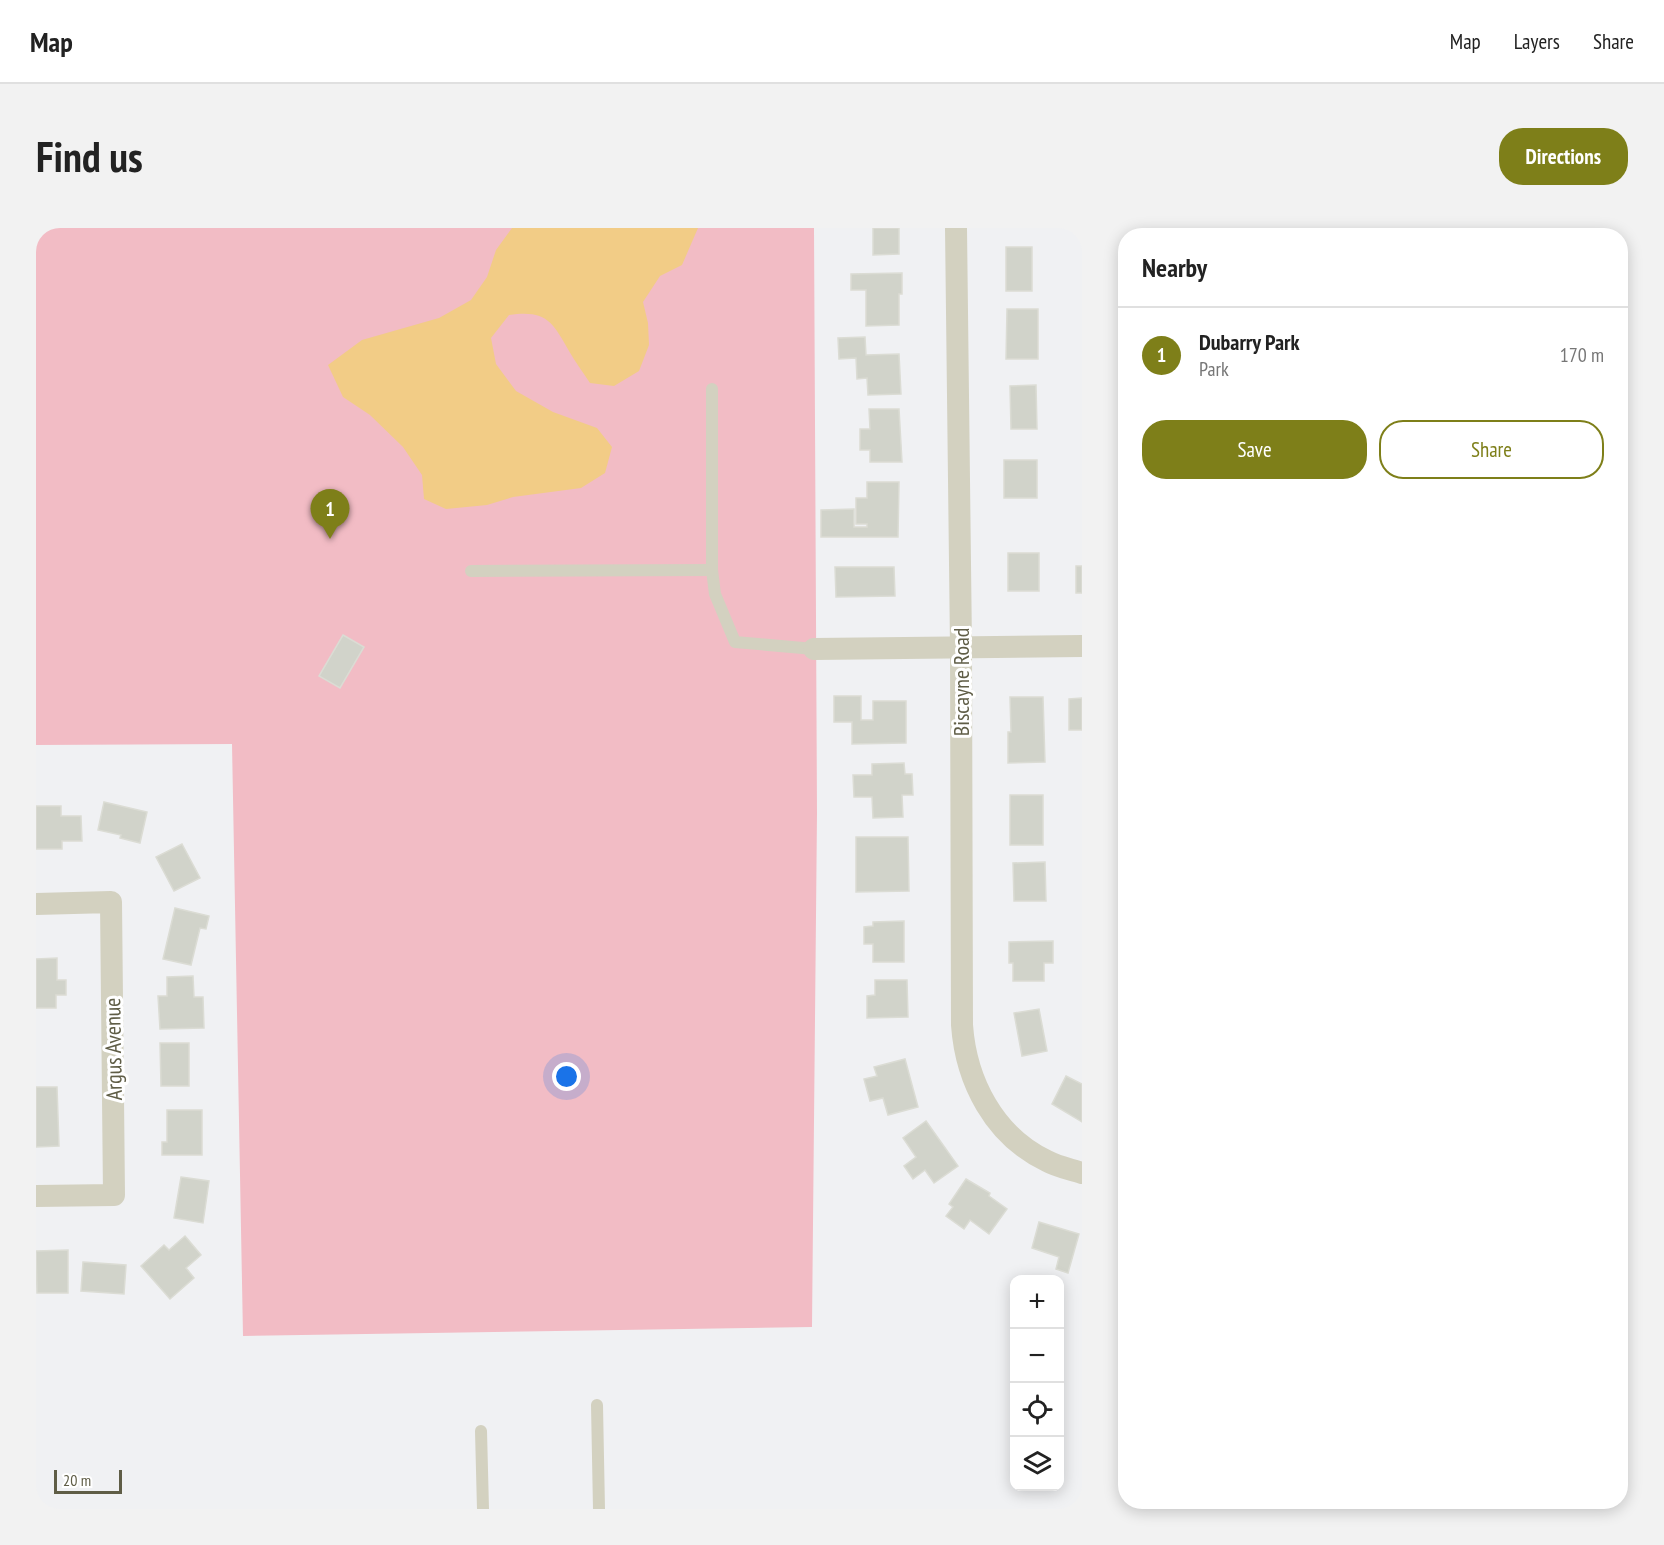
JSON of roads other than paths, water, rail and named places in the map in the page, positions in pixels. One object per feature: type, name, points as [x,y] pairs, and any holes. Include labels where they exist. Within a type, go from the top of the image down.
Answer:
[{"type":"street","name":"Biscayne Road","points":[[956,228],[963,1037],[974,1079],[989,1110],[1003,1127],[1027,1149],[1046,1161],[1066,1170],[1082,1173]]},
{"type":"street","points":[[814,649],[1082,646]]},
{"type":"street","name":"Argus Avenue","points":[[36,904],[111,902],[114,1195],[36,1196]]},
{"type":"lane","points":[[712,389],[714,594],[735,642],[814,649]]},
{"type":"lane","points":[[471,571],[712,570]]},
{"type":"lane","points":[[597,1405],[599,1509]]},
{"type":"lane","points":[[481,1431],[483,1509]]},
{"type":"place","name":"Dubarry Park","points":[[330,539]]}]
